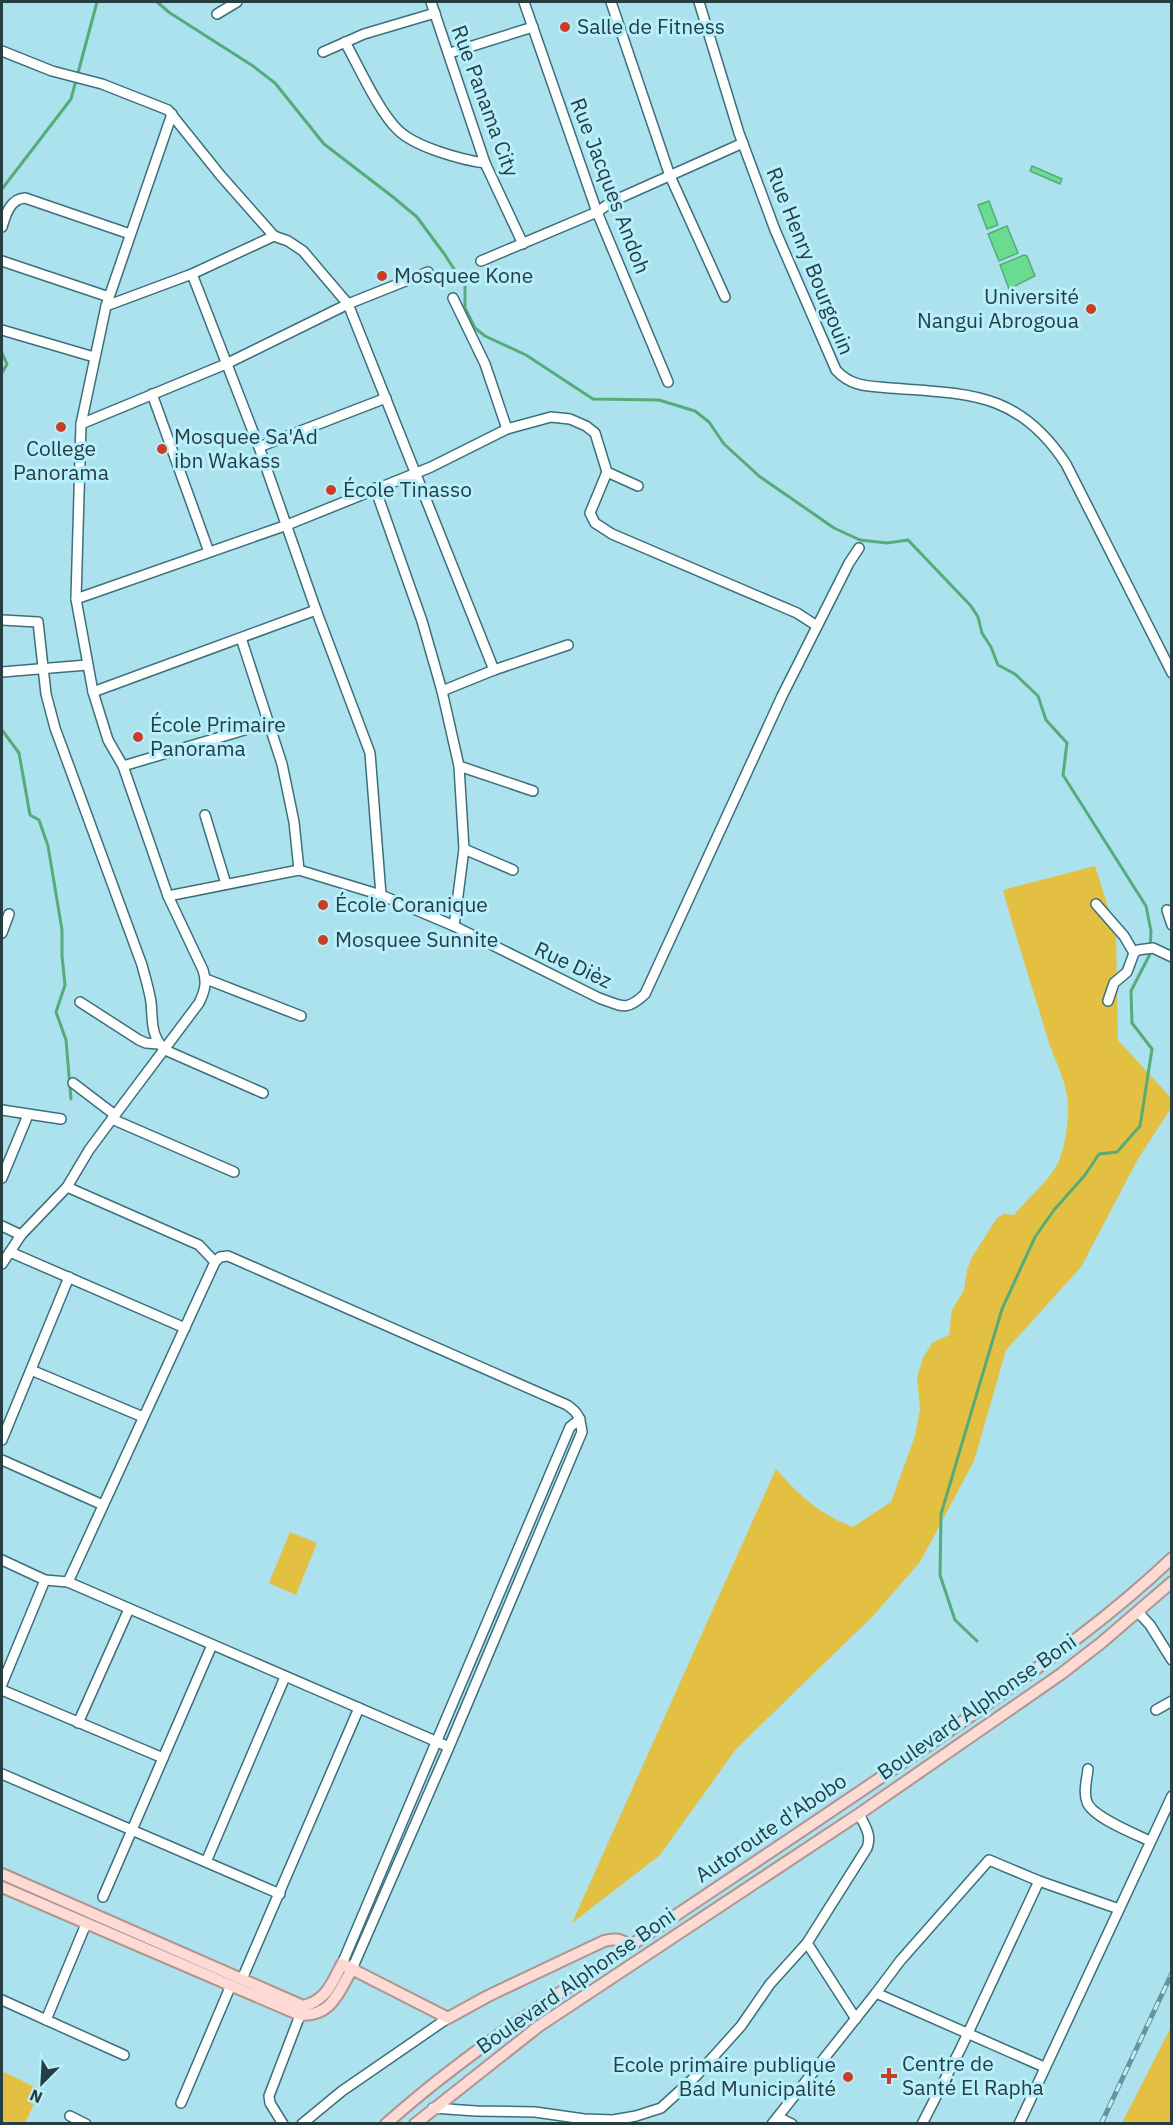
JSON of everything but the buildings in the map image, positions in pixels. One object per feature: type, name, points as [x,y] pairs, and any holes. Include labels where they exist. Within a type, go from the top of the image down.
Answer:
[{"type":"main road","name":"Autoroute d'Abobo","points":[[386,2124],[416,2097],[513,2023],[874,1784],[1052,1658],[1090,1630],[1172,1558]]},
{"type":"main road","name":"Boulevard Alphonse Boni","points":[[415,2124],[539,2026],[859,1814],[1061,1674],[1172,1582]]},
{"type":"main road","points":[[2,1874],[242,1979],[311,2015],[323,2011],[334,2001],[347,1967],[448,2018],[488,1995],[604,1941],[612,1938],[622,1940],[630,1946]]},
{"type":"main road","points":[[2,1887],[231,1985],[301,2010]]},
{"type":"street","points":[[216,14],[237,2]]},
{"type":"street","name":"Rue Panama City","points":[[431,2],[485,163],[524,244]]},
{"type":"street","name":"Rue Jacques Andoh","points":[[524,2],[597,212],[668,382]]},
{"type":"street","points":[[611,2],[670,176],[725,297]]},
{"type":"street","name":"Rue Henry Bourgouin","points":[[699,2],[743,143],[775,230],[836,370],[851,383],[964,393],[983,397],[1010,408],[1047,437],[1065,464],[1172,673]]},
{"type":"street","points":[[323,52],[364,34],[435,13]]},
{"type":"street","points":[[450,53],[532,27]]},
{"type":"street","points":[[345,42],[386,115],[399,131],[417,142],[464,161],[485,163]]},
{"type":"street","points":[[2,51],[52,71],[102,84],[172,114],[221,176],[274,236],[288,241],[303,251],[348,304],[494,670]]},
{"type":"street","points":[[2,1264],[21,1235],[67,1187],[162,1047],[199,1003],[204,993],[206,979],[168,896],[123,766],[108,740],[93,692],[76,599],[81,424],[94,357],[108,302],[172,114]]},
{"type":"street","points":[[481,261],[597,212],[613,201],[743,143]]},
{"type":"street","points":[[2,227],[11,205],[20,198],[26,198],[130,234]]},
{"type":"street","points":[[2,261],[108,302],[192,274],[274,236]]},
{"type":"street","points":[[81,424],[226,364],[348,304],[428,272]]},
{"type":"street","points":[[192,274],[259,447],[316,610],[370,753],[381,895]]},
{"type":"street","points":[[453,298],[485,364],[507,429]]},
{"type":"street","points":[[2,330],[94,357]]},
{"type":"street","points":[[152,394],[209,552]]},
{"type":"street","points":[[259,447],[386,398]]},
{"type":"street","points":[[76,599],[287,525],[416,473],[507,429],[551,417],[570,419],[595,433],[607,472],[590,513],[595,523],[612,534],[797,614],[817,626],[859,548]]},
{"type":"street","points":[[607,472],[638,486]]},
{"type":"street","points":[[375,488],[422,621],[442,691],[459,766],[464,849],[454,926]]},
{"type":"street","points":[[93,692],[316,610]]},
{"type":"street","points":[[2,620],[38,622],[46,694],[55,728],[142,965],[149,990],[151,1023],[162,1047]]},
{"type":"street","name":"Rue Dièz","points":[[168,896],[299,870],[381,895],[454,926],[599,998],[621,1006],[633,1005],[645,994],[782,696],[817,626]]},
{"type":"street","points":[[241,638],[282,764],[294,822],[299,870]]},
{"type":"street","points":[[442,691],[494,670],[568,645]]},
{"type":"street","points":[[2,672],[87,665]]},
{"type":"street","points":[[123,766],[268,723]]},
{"type":"street","points":[[459,766],[533,791]]},
{"type":"street","points":[[205,815],[226,884]]},
{"type":"street","points":[[464,849],[513,870]]},
{"type":"street","points":[[1096,904],[1136,951]]},
{"type":"street","points":[[1167,910],[1172,925]]},
{"type":"street","points":[[2,933],[9,914]]},
{"type":"street","points":[[1136,951],[1153,948],[1172,957]]},
{"type":"street","points":[[1108,1001],[1114,983],[1127,972],[1136,951]]},
{"type":"street","points":[[206,979],[301,1016]]},
{"type":"street","points":[[80,1002],[139,1040],[162,1047],[263,1093]]},
{"type":"street","points":[[73,1083],[113,1117],[234,1172]]},
{"type":"street","points":[[2,1110],[61,1119]]},
{"type":"street","points":[[2,1178],[28,1115]]},
{"type":"street","points":[[67,1187],[199,1245],[215,1262]]},
{"type":"street","points":[[2,1226],[21,1235]]},
{"type":"street","points":[[10,1252],[185,1328]]},
{"type":"street","points":[[68,1582],[215,1262],[220,1257],[238,1261],[567,1405],[576,1411],[582,1431],[449,1747],[347,1967]]},
{"type":"street","points":[[2,1440],[69,1278]]},
{"type":"street","points":[[31,1370],[143,1417]]},
{"type":"street","points":[[347,1967],[435,1742],[570,1427],[580,1419]]},
{"type":"street","points":[[2,1460],[103,1505]]},
{"type":"street","points":[[2,1560],[45,1580],[68,1582],[449,1747]]},
{"type":"street","points":[[2,1684],[45,1580]]},
{"type":"street","points":[[78,1723],[129,1609]]},
{"type":"street","points":[[1138,1612],[1150,1624],[1172,1660]]},
{"type":"street","points":[[103,1897],[212,1645]]},
{"type":"street","points":[[206,1862],[285,1677]]},
{"type":"street","points":[[2,1690],[163,1758]]},
{"type":"street","points":[[1156,1710],[1172,1701]]},
{"type":"street","points":[[242,1979],[359,1708]]},
{"type":"street","points":[[1088,1769],[1086,1802],[1093,1812],[1150,1841]]},
{"type":"street","points":[[2,1774],[280,1894]]},
{"type":"street","points":[[1019,2124],[1172,1796]]},
{"type":"street","points":[[433,2108],[535,2112],[584,2119],[613,2120],[661,2108],[696,2076],[741,2026],[770,1984],[807,1943],[867,1848],[870,1840],[869,1833],[859,1814]]},
{"type":"street","points":[[792,2124],[775,2120],[900,1961],[989,1860],[1039,1881],[1119,1909]]},
{"type":"street","points":[[922,2124],[1039,1881]]},
{"type":"street","points":[[46,2020],[86,1924]]},
{"type":"street","points":[[807,1943],[856,2019]]},
{"type":"street","points":[[181,2103],[231,1985]]},
{"type":"street","points":[[876,1993],[1044,2067]]},
{"type":"street","points":[[2,2000],[124,2055]]},
{"type":"street","points":[[283,2124],[270,2103],[269,2096],[301,2010]]},
{"type":"street","points":[[302,2124],[342,2091],[448,2018]]},
{"type":"street","points":[[70,2116],[86,2124]]},
{"type":"shaded area","points":[[1032,166],[1062,179],[1060,184],[1030,171]]},
{"type":"shaded area","points":[[989,201],[998,225],[987,229],[978,205]]},
{"type":"shaded area","points":[[1007,226],[1018,253],[999,261],[988,234]]},
{"type":"shaded area","points":[[1024,255],[1027,256],[1035,276],[1009,289],[1000,265]]},
{"type":"shaded area","points":[[1095,866],[1116,932],[1118,1040],[1171,1098],[1171,1108],[1138,1159],[1081,1267],[1006,1350],[974,1461],[920,1562],[873,1616],[736,1749],[660,1855],[572,1923],[776,1469],[811,1503],[830,1516],[853,1527],[891,1502],[915,1436],[920,1409],[917,1377],[923,1358],[932,1343],[949,1335],[952,1310],[964,1290],[972,1257],[997,1218],[1004,1214],[1014,1215],[1048,1178],[1058,1163],[1066,1134],[1068,1111],[1066,1088],[1049,1043],[1003,890]]},
{"type":"shaded area","points":[[290,1532],[317,1543],[296,1595],[269,1583]]},
{"type":"shaded area","points":[[1171,2027],[1171,2123],[1122,2123]]},
{"type":"shaded area","points":[[2,2071],[41,2090],[25,2123],[2,2123]]},
{"type":"waterway","points":[[2,189],[71,99],[97,2]]},
{"type":"waterway","points":[[157,2],[275,83],[324,144],[417,217],[465,286],[465,308],[475,328],[485,336],[526,355],[593,399],[659,400],[695,411],[709,422],[724,444],[759,476],[834,528],[860,540],[887,543],[908,540],[971,606],[998,665],[1015,674],[1038,696],[1046,720],[1067,743],[1063,775],[1146,906],[1151,931],[1150,954],[1131,991],[1132,1023],[1152,1049],[1140,1126],[1117,1152],[1099,1154],[1085,1175],[1054,1210],[1035,1237],[1002,1309],[941,1514],[940,1575],[955,1620],[977,1641]]},
{"type":"waterway","points":[[2,353],[7,364],[2,373]]},
{"type":"waterway","points":[[2,730],[19,753],[30,815],[39,820],[48,846],[62,930],[65,985],[56,1012],[66,1040],[71,1099]]},
{"type":"railway","points":[[1101,2124],[1172,1973]]},
{"type":"place","name":"Salle de Fitness","points":[[565,27]]},
{"type":"place","name":"Mosquee Kone","points":[[382,276]]},
{"type":"place","name":"Université Nangui Abrogoua","points":[[1091,309]]},
{"type":"place","name":"College Panorama","points":[[61,427]]},
{"type":"place","name":"Mosquee Sa'Ad ibn Wakass","points":[[162,449]]},
{"type":"place","name":"École Tinasso","points":[[331,490]]},
{"type":"place","name":"École Primaire Panorama","points":[[138,737]]},
{"type":"place","name":"École Coranique","points":[[323,905]]},
{"type":"place","name":"Mosquee Sunnite","points":[[323,940]]},
{"type":"place","name":"Centre de Santé El Rapha","points":[[889,2076]]},
{"type":"place","name":"Ecole primaire publique Bad Municipalité","points":[[848,2077]]}]
